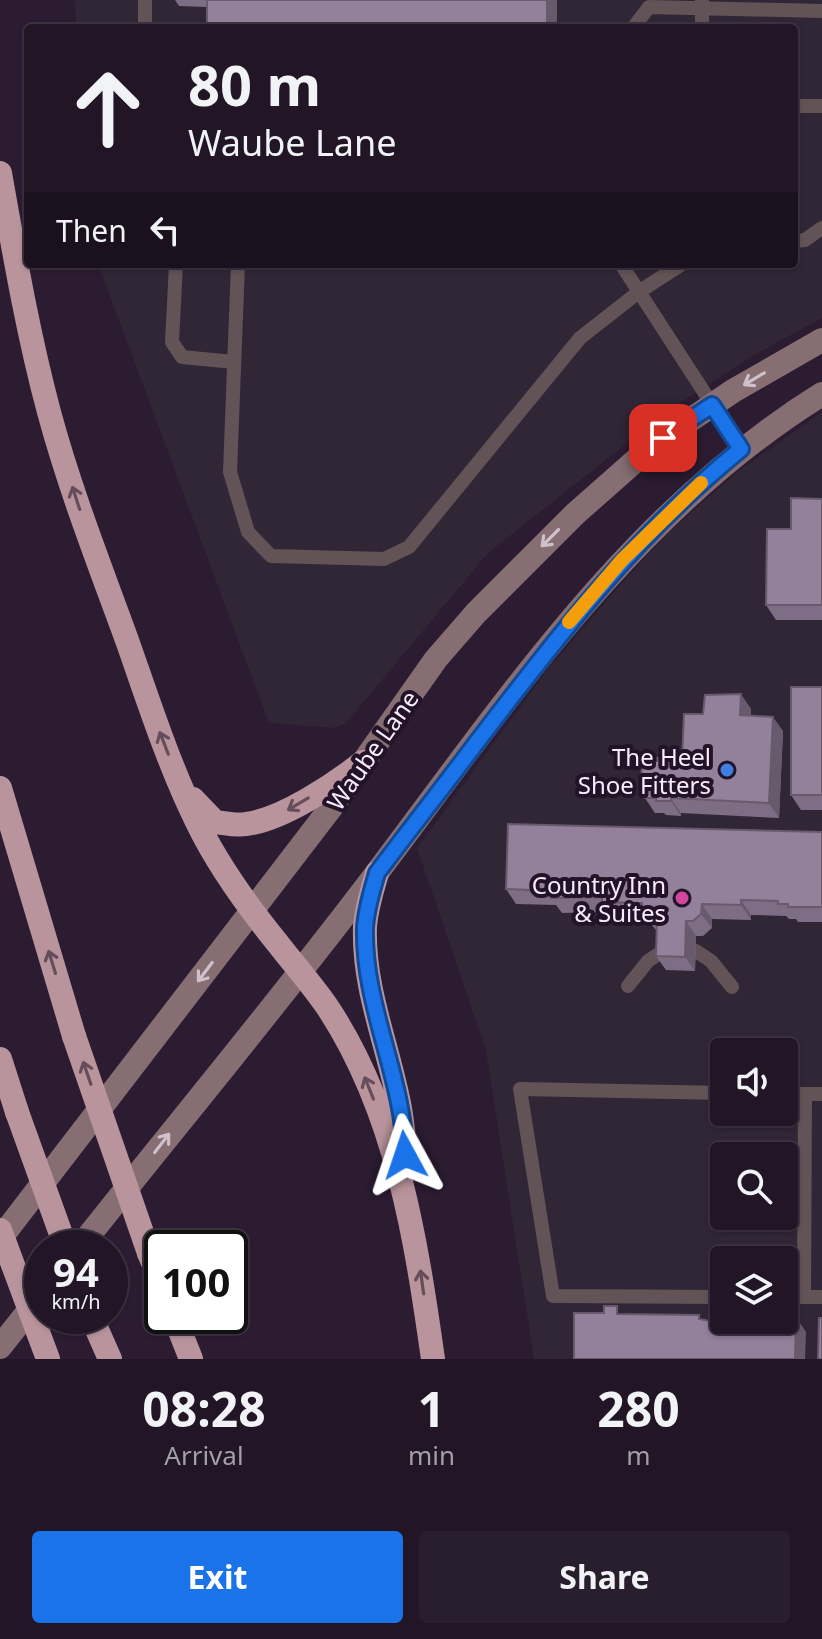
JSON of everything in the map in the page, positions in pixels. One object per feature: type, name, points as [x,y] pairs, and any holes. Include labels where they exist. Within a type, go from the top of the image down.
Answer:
[{"type":"highway","points":[[0,173],[15,259],[49,411],[83,518],[182,787],[214,854],[252,910],[328,1008],[356,1058],[376,1106],[403,1188],[420,1263],[433,1359]]},
{"type":"highway","points":[[182,787],[215,822],[244,825],[274,818],[339,780],[363,762]]},
{"type":"highway","points":[[0,788],[74,1036],[144,1239]]},
{"type":"highway","points":[[377,873],[366,914],[366,952],[376,1008],[403,1118],[403,1188]]},
{"type":"highway","points":[[0,1059],[60,1230]]},
{"type":"highway","points":[[0,1230],[48,1359]]},
{"type":"highway","points":[[99,1334],[110,1359]]},
{"type":"highway","points":[[181,1334],[191,1359]]},
{"type":"main road","name":"Waube Lane","points":[[0,1239],[252,910],[436,659],[516,572],[630,464],[712,405],[822,340]]},
{"type":"main road","points":[[93,1230],[611,572],[679,503],[741,449],[822,394]]},
{"type":"main road","points":[[0,1347],[24,1317]]},
{"type":"lane","points":[[145,0],[145,24]]},
{"type":"lane","points":[[635,24],[647,3],[822,11]]},
{"type":"lane","points":[[798,106],[822,106]]},
{"type":"lane","points":[[798,241],[805,240],[822,228]]},
{"type":"lane","points":[[176,268],[172,342],[182,357],[234,362]]},
{"type":"lane","points":[[238,268],[230,472],[248,532],[271,556],[384,559],[409,547],[580,338],[640,291],[676,268]]},
{"type":"lane","points":[[624,268],[741,449]]},
{"type":"lane","points":[[628,986],[648,961],[666,949]]},
{"type":"lane","points":[[696,951],[711,961],[732,987]]},
{"type":"lane","points":[[710,1093],[520,1089],[553,1296],[710,1297]]},
{"type":"lane","points":[[798,1094],[822,1094]]},
{"type":"lane","points":[[804,1297],[805,1094]]},
{"type":"lane","points":[[798,1297],[822,1297]]},
{"type":"shaded area","points":[[75,0],[822,0],[822,318],[754,355],[669,410],[488,553],[346,723],[334,728],[269,723],[99,268],[798,268],[798,24],[76,24]]},
{"type":"shaded area","points":[[822,412],[822,1359],[534,1359],[486,1050],[417,848],[547,670],[668,533],[737,472]]},
{"type":"building","points":[[207,0],[547,0],[547,24],[207,24]]},
{"type":"building","points":[[791,498],[822,499],[822,605],[766,605],[767,529],[791,529]]},
{"type":"building","points":[[791,687],[822,687],[822,795],[791,795]]},
{"type":"building","points":[[741,694],[740,715],[773,717],[769,803],[671,798],[671,801],[656,801],[656,798],[645,798],[646,781],[641,781],[644,761],[657,761],[657,758],[682,761],[684,714],[703,714],[705,695]]},
{"type":"building","points":[[508,824],[822,832],[822,907],[788,907],[788,904],[778,904],[778,901],[741,900],[741,905],[702,904],[701,914],[693,921],[686,921],[685,957],[656,956],[657,920],[650,920],[642,912],[642,903],[602,902],[602,897],[551,898],[552,891],[506,889]]},
{"type":"building","points":[[604,1306],[617,1306],[617,1314],[699,1315],[699,1319],[710,1321],[710,1334],[796,1334],[795,1359],[574,1359],[574,1313],[604,1313]]},
{"type":"building","points":[[819,1318],[822,1318],[822,1359],[818,1359]]},
{"type":"slow traffic","points":[[569,622],[622,560],[701,483]]},
{"type":"place","name":"The Heel Shoe Fitters","points":[[727,770]]},
{"type":"place","name":"Country Inn & Suites","points":[[682,898]]},
{"type":"route","points":[[405,1155],[403,1118],[377,1013],[366,952],[366,914],[377,873],[611,572],[679,503],[741,449],[712,405],[663,438]]}]
